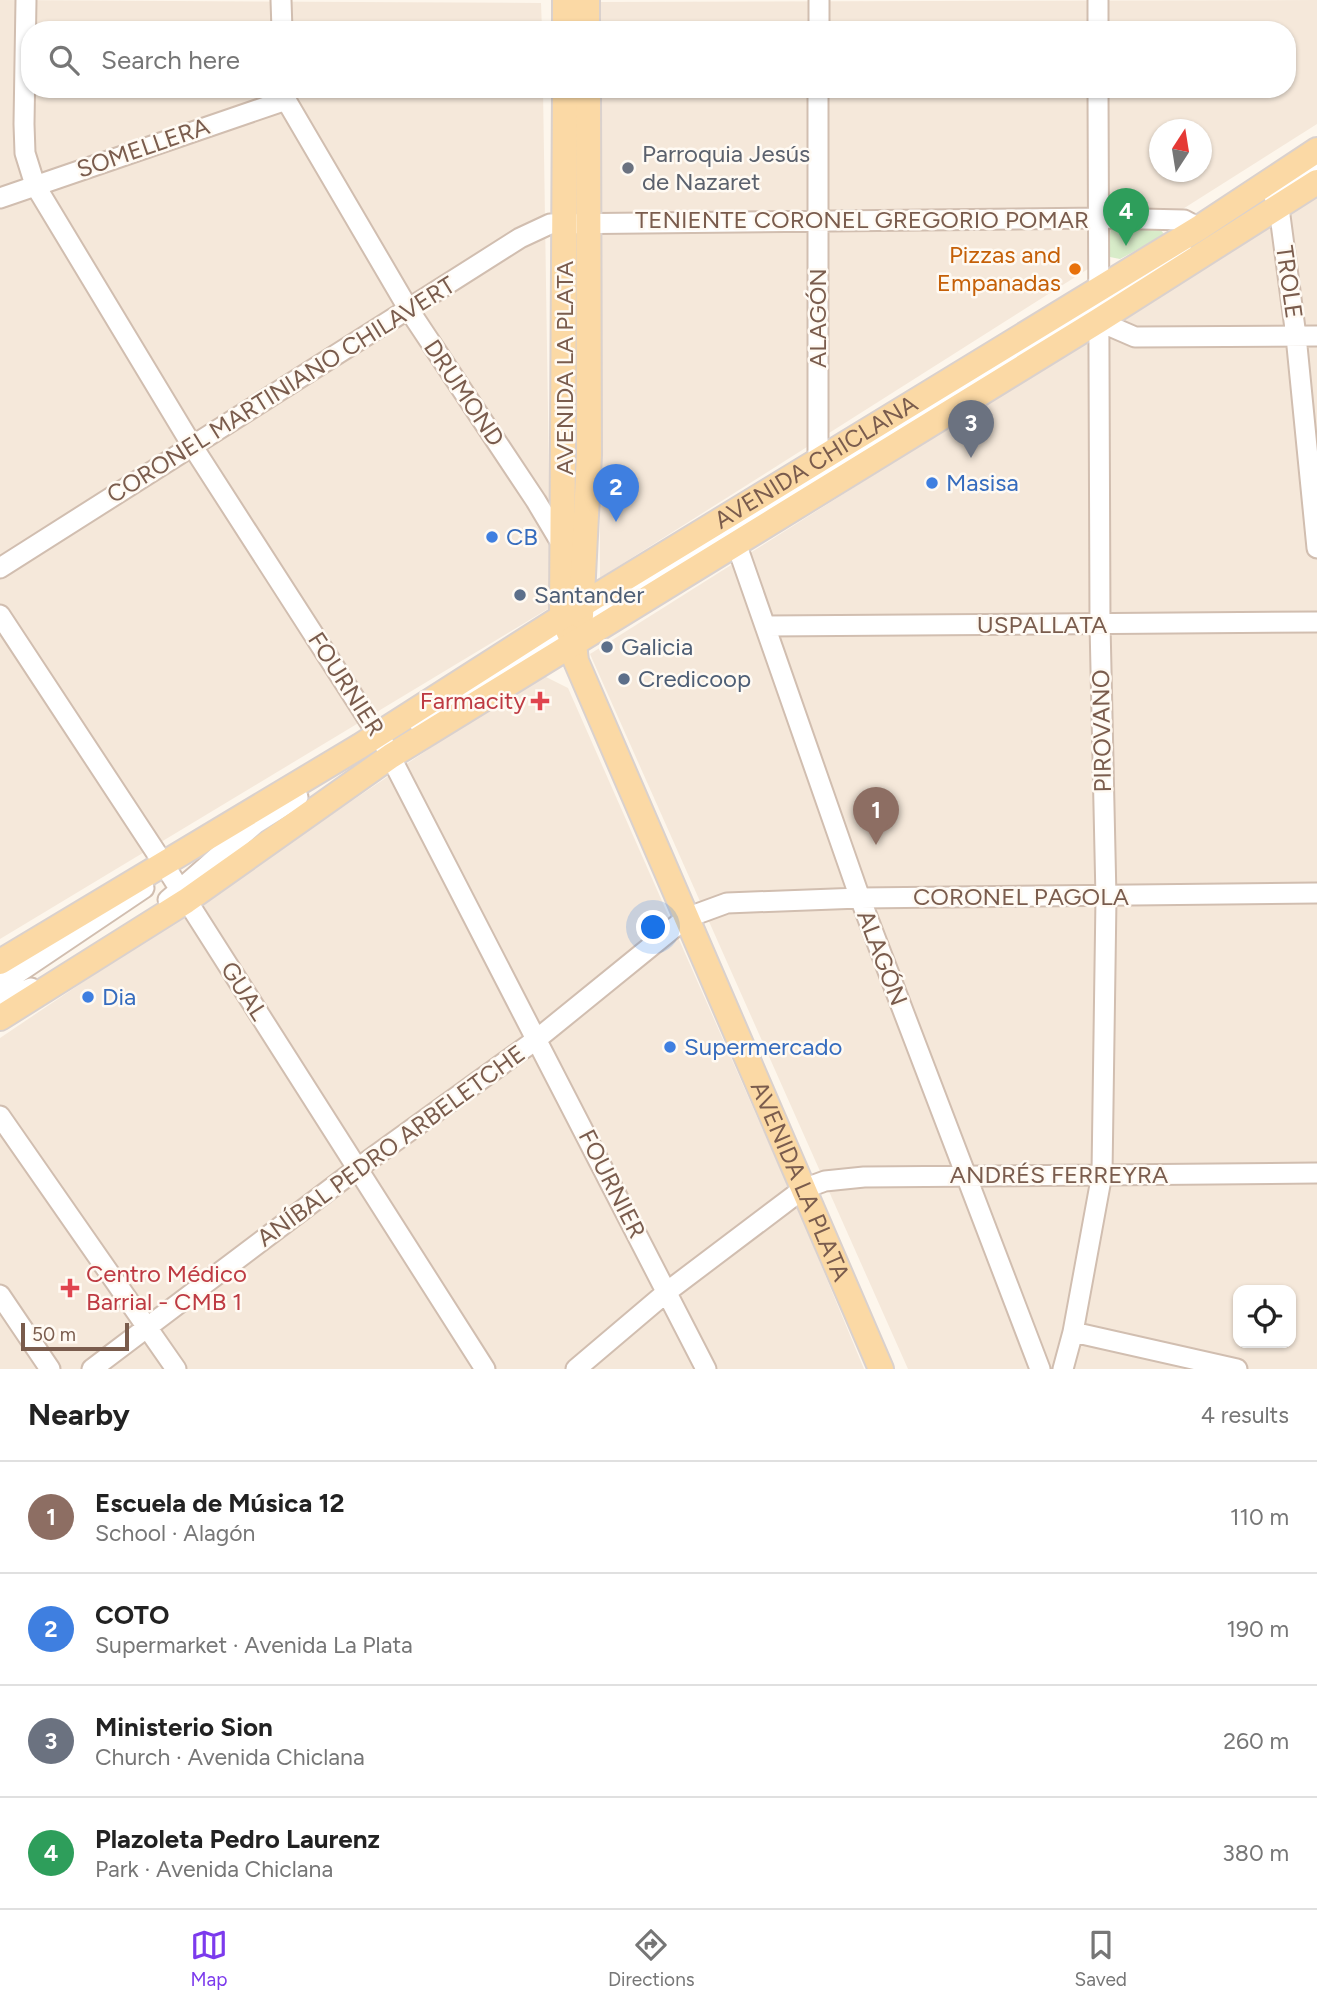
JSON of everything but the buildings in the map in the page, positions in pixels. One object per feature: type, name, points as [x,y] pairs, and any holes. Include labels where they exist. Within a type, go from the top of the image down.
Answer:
[{"type":"main road","points":[[565,0],[565,21]]},
{"type":"main road","points":[[587,0],[587,21]]},
{"type":"main road","name":"AVENIDA LA PLATA","points":[[566,98],[577,223],[589,455],[573,624]]},
{"type":"main road","name":"AVENIDA LA PLATA","points":[[587,98],[577,223],[565,550],[576,661],[881,1369]]},
{"type":"main road","name":"AVENIDA CHICLANA","points":[[573,624],[736,543],[1098,305],[1274,196],[1317,150]]},
{"type":"main road","name":"AVENIDA CHICLANA","points":[[573,624],[818,463],[1098,305],[1199,228],[1274,196],[1317,182]]},
{"type":"main road","points":[[3,1009],[183,896],[385,745],[573,624]]},
{"type":"main road","points":[[0,962],[163,863],[385,745]]},
{"type":"street","name":"FOURNIER","points":[[25,21],[26,0]]},
{"type":"street","points":[[281,0],[282,21]]},
{"type":"street","points":[[819,0],[819,21]]},
{"type":"street","points":[[1097,0],[1098,21]]},
{"type":"street","name":"FOURNIER","points":[[24,98],[25,153],[35,185],[193,447],[385,745],[706,1369]]},
{"type":"street","name":"SOMELLERA","points":[[0,198],[277,98]]},
{"type":"street","name":"DRUMOND","points":[[287,98],[409,310],[536,501],[565,550]]},
{"type":"street","name":"ALAGÓN","points":[[818,98],[818,463]]},
{"type":"street","name":"PIROVANO","points":[[1063,1369],[1073,1332],[1102,1174],[1106,898],[1100,624],[1098,98]]},
{"type":"street","points":[[1274,196],[1317,167]]},
{"type":"street","name":"TROLE","points":[[1274,196],[1296,336],[1317,548]]},
{"type":"street","name":"TENIENTE CORONEL GREGORIO POMAR","points":[[577,223],[1100,218],[1184,220],[1199,228]]},
{"type":"street","name":"CORONEL MARTINIANO CHILAVERT","points":[[0,568],[532,231],[550,224],[577,223]]},
{"type":"street","points":[[573,624],[1098,305],[1135,337],[1317,335]]},
{"type":"street","name":"ALAGÓN","points":[[736,543],[860,898],[1040,1369]]},
{"type":"street","name":"GUAL","points":[[0,615],[163,863],[485,1369]]},
{"type":"street","name":"USPALLATA","points":[[767,626],[1317,622]]},
{"type":"street","points":[[0,985],[150,884],[163,863]]},
{"type":"street","name":"CORONEL PAGOLA","points":[[686,918],[727,903],[860,898],[1106,898],[1317,893]]},
{"type":"street","name":"ANÍBAL PEDRO ARBELETCHE","points":[[92,1369],[358,1168],[537,1039],[686,918]]},
{"type":"street","points":[[0,1116],[176,1369]]},
{"type":"street","name":"ANDRÉS FERREYRA","points":[[803,1189],[825,1181],[864,1177],[1317,1173]]},
{"type":"street","points":[[576,1369],[668,1291],[803,1189]]},
{"type":"street","points":[[0,1295],[50,1369]]},
{"type":"street","points":[[1073,1332],[1237,1369]]},
{"type":"shaded area","points":[[0,0],[541,3],[542,21],[21,21],[21,98],[543,98],[551,607],[0,939]]},
{"type":"shaded area","points":[[1317,0],[1317,124],[600,578],[599,98],[1296,98],[1296,21],[599,21],[599,2]]},
{"type":"shaded area","points":[[1317,195],[1317,1369],[908,1369],[590,654]]},
{"type":"shaded area","points":[[540,674],[568,688],[800,1214],[864,1369],[0,1369],[0,1038]]},
{"type":"green space","points":[[1159,228],[1164,234],[1161,237],[1120,259],[1110,257],[1106,251],[1111,230]]},
{"type":"place","name":"Parroquia Jesús de Nazaret","points":[[628,168]]},
{"type":"place","name":"Plazoleta Pedro Laurenz","points":[[1126,246]]},
{"type":"place","name":"Pizzas and Empanadas","points":[[1075,269]]},
{"type":"place","name":"Ministerio Sion","points":[[971,458]]},
{"type":"place","name":"Masisa","points":[[932,483]]},
{"type":"place","name":"COTO","points":[[616,522]]},
{"type":"place","name":"CB","points":[[492,537]]},
{"type":"place","name":"Santander","points":[[520,595]]},
{"type":"place","name":"Galicia","points":[[607,647]]},
{"type":"place","name":"Credicoop","points":[[624,679]]},
{"type":"place","name":"Farmacity","points":[[540,701]]},
{"type":"place","name":"Escuela de Música 12","points":[[876,845]]},
{"type":"place","name":"Dia","points":[[88,997]]},
{"type":"place","name":"Supermercado","points":[[670,1047]]},
{"type":"place","name":"Centro Médico Barrial - CMB 1","points":[[70,1288]]}]
